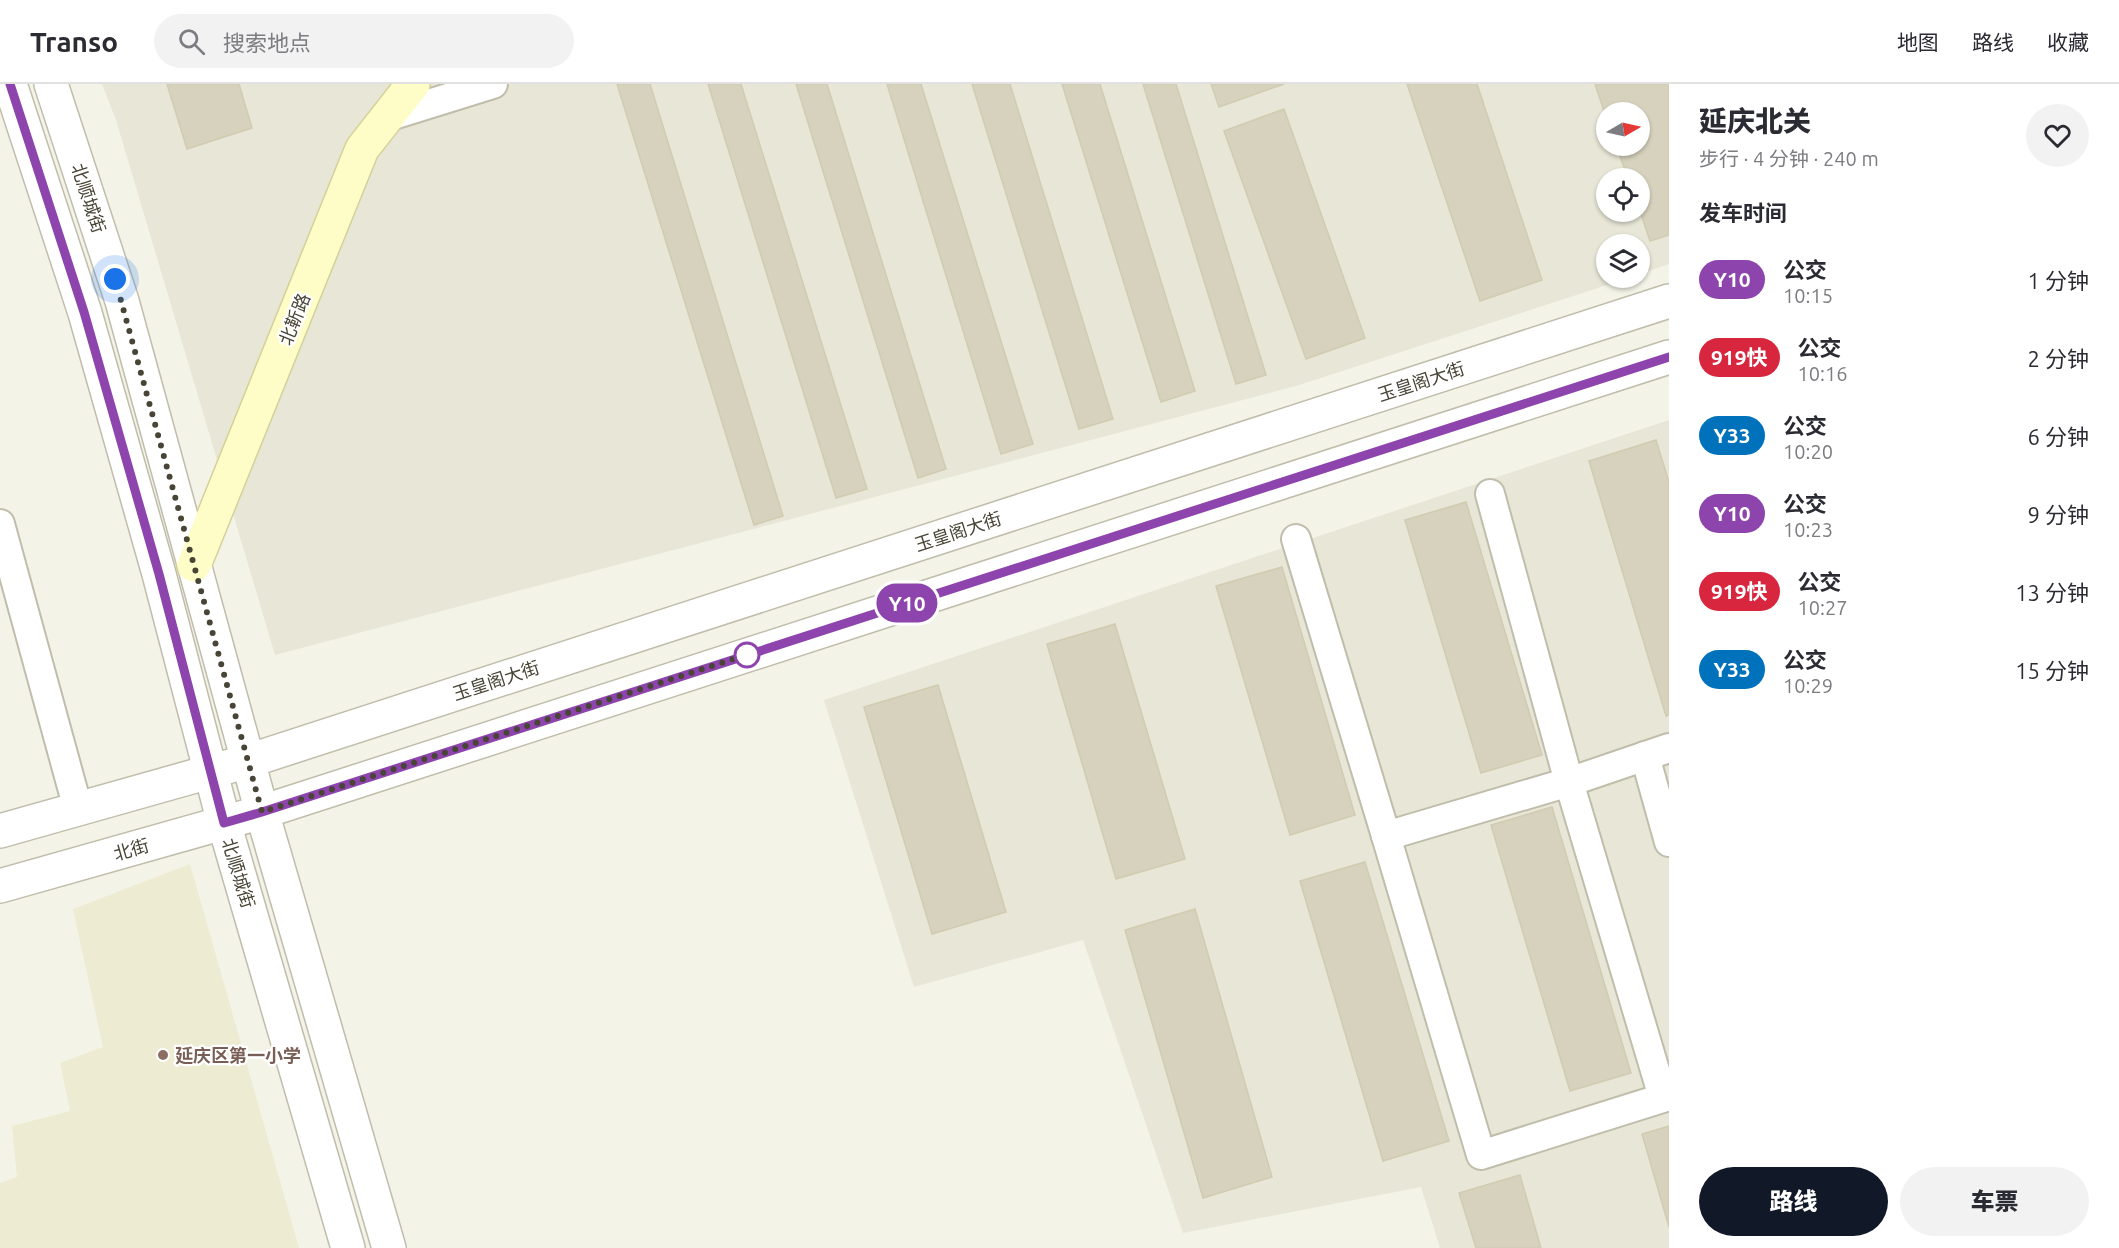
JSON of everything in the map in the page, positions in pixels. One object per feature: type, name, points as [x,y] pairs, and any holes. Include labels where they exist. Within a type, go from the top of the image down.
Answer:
[{"type":"main road","name":"北靳路","points":[[194,565],[362,149],[413,84]]},
{"type":"street","name":"北顺城街","points":[[10,84],[84,312],[159,574],[224,823],[348,1248]]},
{"type":"street","name":"北顺城街","points":[[51,84],[122,301],[262,812],[389,1248]]},
{"type":"street","points":[[387,117],[493,84]]},
{"type":"street","name":"玉皇阁大街","points":[[248,760],[1669,301]]},
{"type":"street","points":[[262,812],[1669,357]]},
{"type":"street","points":[[1296,539],[1481,1155],[1666,1097],[1569,782],[1490,494]]},
{"type":"street","points":[[0,524],[78,809]]},
{"type":"street","points":[[159,574],[194,565]]},
{"type":"street","points":[[1386,836],[1569,782],[1657,752],[1669,842]]},
{"type":"street","points":[[0,831],[248,760]]},
{"type":"street","name":"北街","points":[[0,886],[262,812]]},
{"type":"shaded area","points":[[102,84],[1669,84],[1669,264],[1650,271],[1650,234],[1596,234],[1596,288],[1598,288],[1296,386],[275,655],[116,120]]},
{"type":"shaded area","points":[[1669,420],[1669,1248],[1440,1248],[1421,1187],[1183,1233],[1083,940],[914,987],[824,700]]},
{"type":"shaded area","name":"延庆区第一小学","points":[[190,864],[299,1248],[0,1248],[0,1183],[17,1177],[12,1126],[70,1111],[60,1063],[103,1047],[73,909]]},
{"type":"building","points":[[167,84],[239,84],[252,128],[187,149]]},
{"type":"building","points":[[617,84],[650,84],[783,516],[754,525]]},
{"type":"building","points":[[708,84],[741,84],[867,489],[836,498]]},
{"type":"building","points":[[796,84],[827,84],[946,469],[918,478]]},
{"type":"building","points":[[887,84],[921,84],[1033,444],[1001,454]]},
{"type":"building","points":[[972,84],[1010,84],[1113,419],[1079,429]]},
{"type":"building","points":[[1062,84],[1100,84],[1195,391],[1161,402]]},
{"type":"building","points":[[1143,84],[1176,84],[1266,375],[1236,384]]},
{"type":"building","points":[[1211,84],[1284,84],[1219,107]]},
{"type":"building","points":[[1407,84],[1477,84],[1542,280],[1480,301]]},
{"type":"building","points":[[1595,84],[1669,84],[1669,235],[1650,241],[1650,234],[1648,234],[1644,222],[1650,222],[1650,168],[1624,168],[1620,156],[1650,156],[1650,102],[1601,102]]},
{"type":"building","points":[[1284,109],[1365,338],[1306,359],[1224,131]]},
{"type":"building","points":[[1656,440],[1669,482],[1669,715],[1666,716],[1589,461]]},
{"type":"building","points":[[1466,502],[1542,755],[1481,773],[1405,520]]},
{"type":"building","points":[[1282,567],[1355,815],[1290,835],[1216,586]]},
{"type":"building","points":[[1115,624],[1185,859],[1116,879],[1047,644]]},
{"type":"building","points":[[938,685],[1006,912],[932,934],[864,707]]},
{"type":"building","points":[[1552,807],[1631,1073],[1570,1091],[1491,825]]},
{"type":"building","points":[[1365,862],[1449,1141],[1383,1161],[1300,881]]},
{"type":"building","points":[[1195,909],[1272,1177],[1203,1198],[1125,930]]},
{"type":"building","points":[[1669,1126],[1669,1227],[1642,1134]]},
{"type":"building","points":[[1520,1175],[1541,1248],[1476,1248],[1459,1193]]},
{"type":"bus line","name":"Y10","points":[[10,84],[84,312],[159,574],[224,823],[1669,357]]},
{"type":"place","name":"延庆区第一小学","points":[[163,1055]]},
{"type":"route","points":[[115,279],[262,812],[752,653],[747,655]]}]
